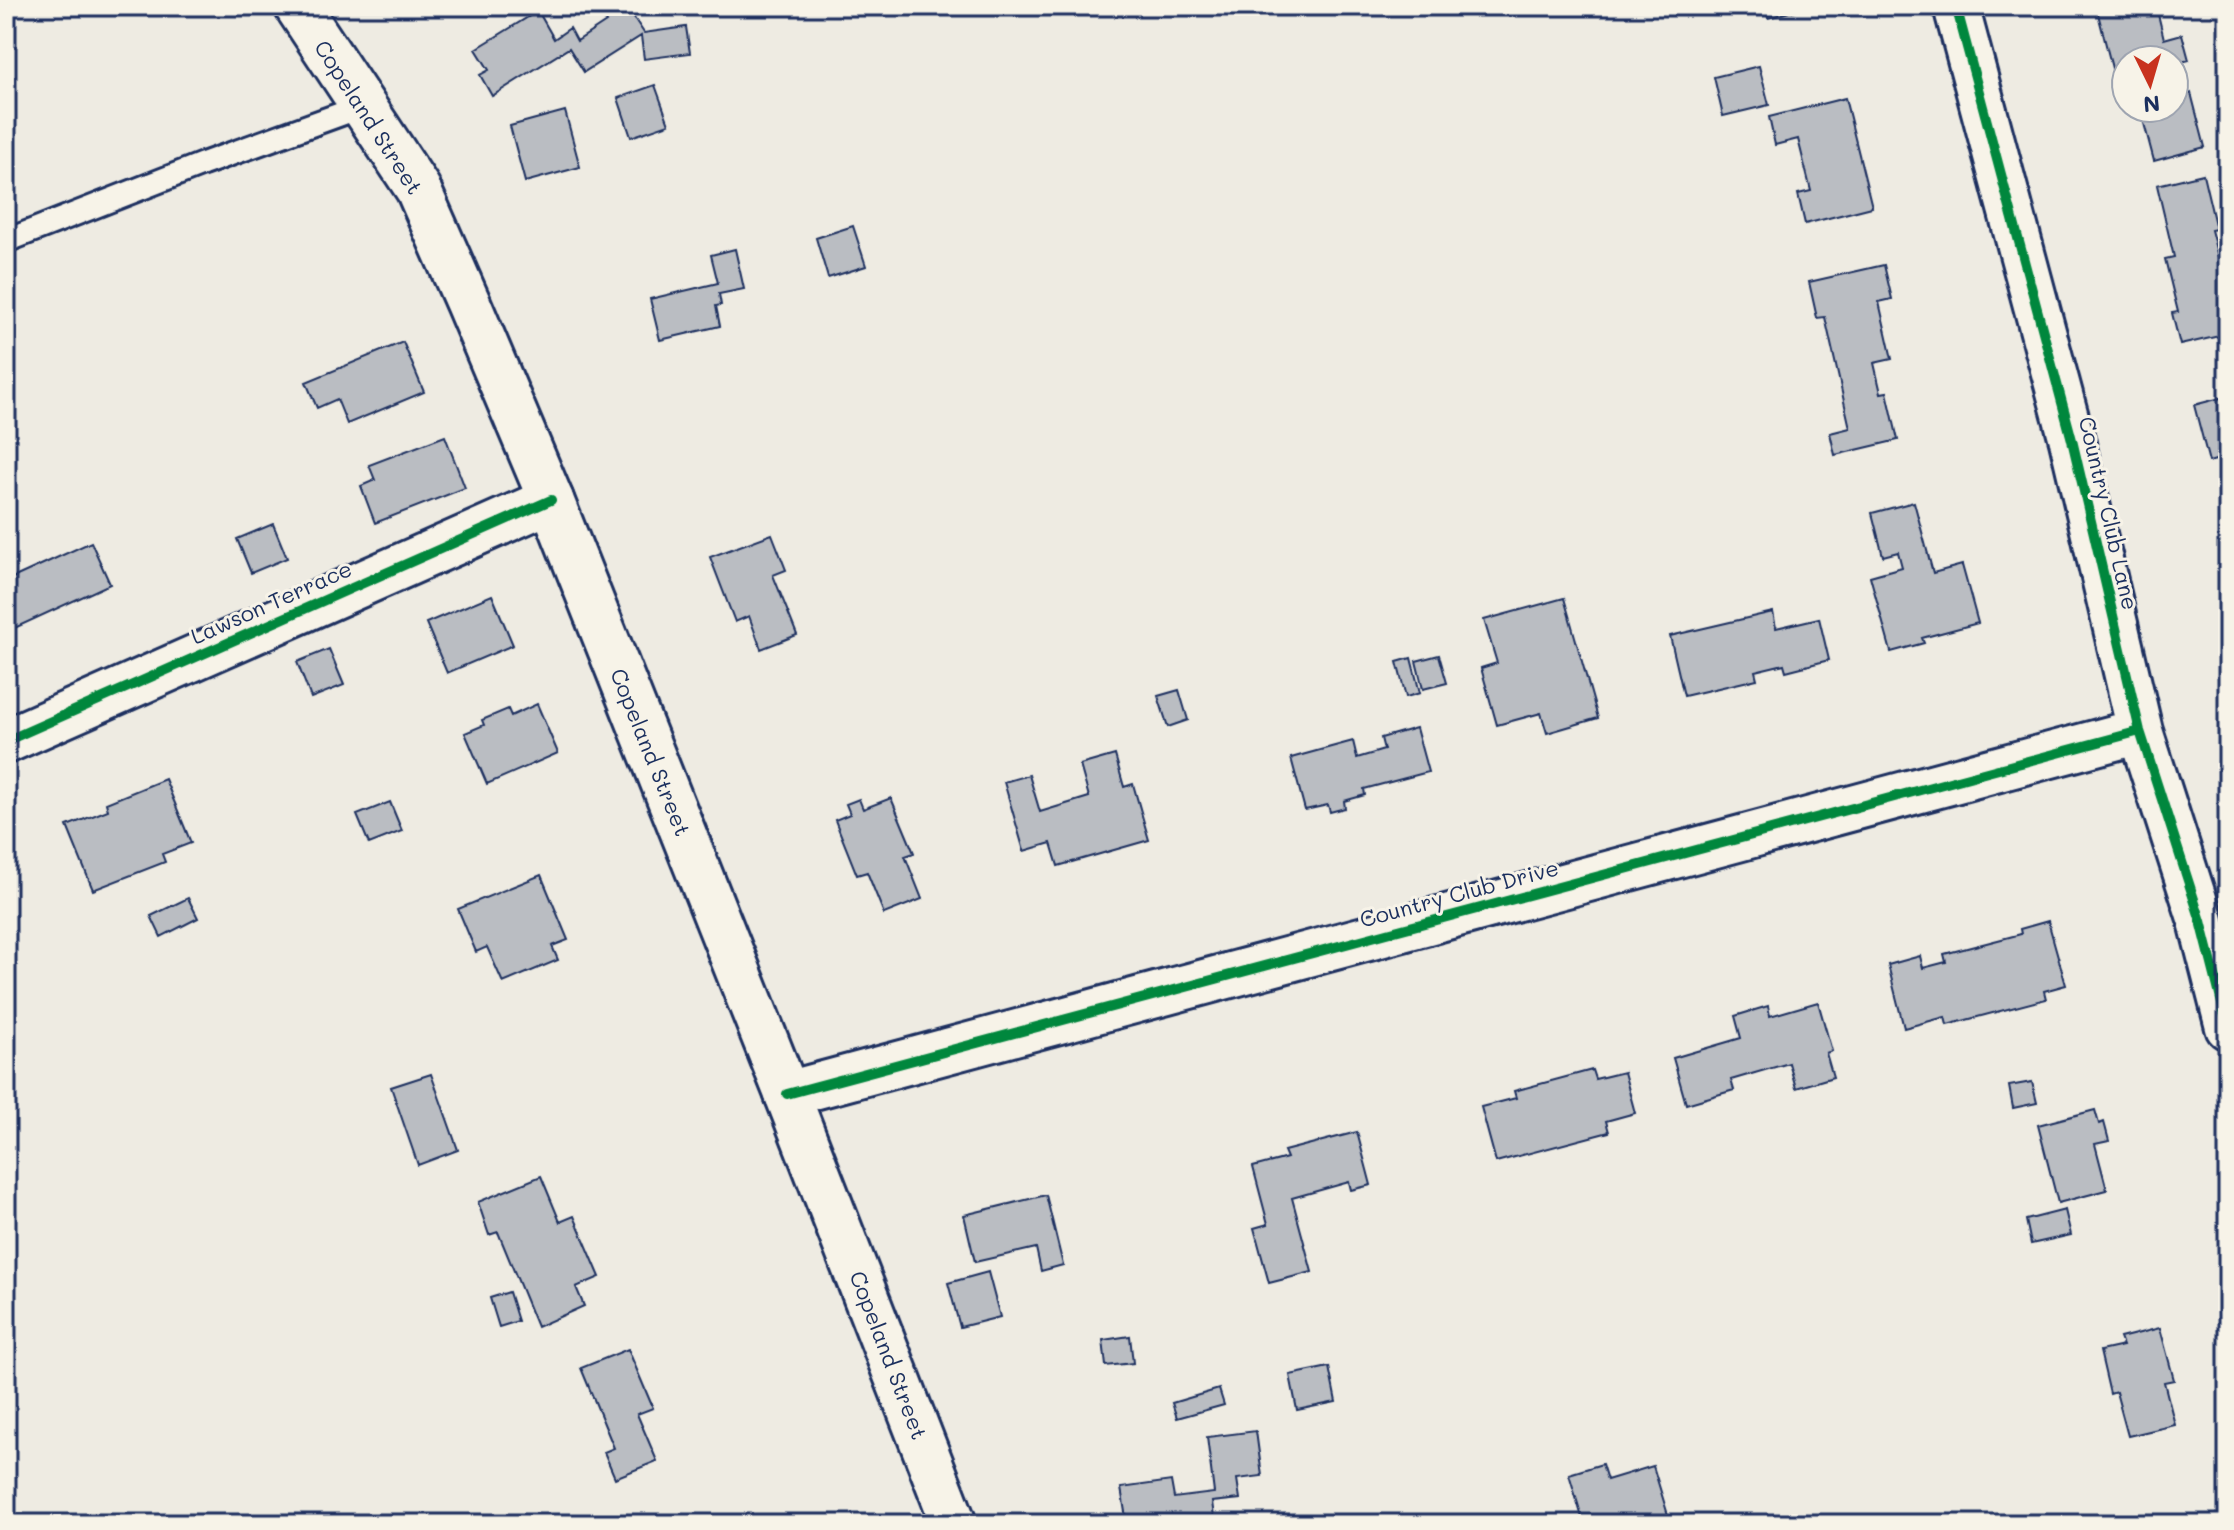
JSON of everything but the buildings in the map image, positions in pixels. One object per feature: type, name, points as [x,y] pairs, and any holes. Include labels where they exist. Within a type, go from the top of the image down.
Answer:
[{"type":"street","name":"Copeland Street","points":[[297,6],[418,189],[551,500],[954,1524]]},
{"type":"street","name":"Country Club Lane","points":[[1956,6],[2072,440],[2140,731],[2201,921],[2228,1027]]},
{"type":"street","name":"Lawson Terrace","points":[[6,741],[551,500]]},
{"type":"street","name":"Country Club Drive","points":[[787,1094],[2140,731]]},
{"type":"lane","points":[[6,241],[363,106]]},
{"type":"cycle path","points":[[1956,6],[2072,440],[2140,731],[2201,921],[2228,1027]]},
{"type":"cycle path","points":[[6,741],[551,500]]},
{"type":"cycle path","points":[[787,1094],[2140,731]]}]
